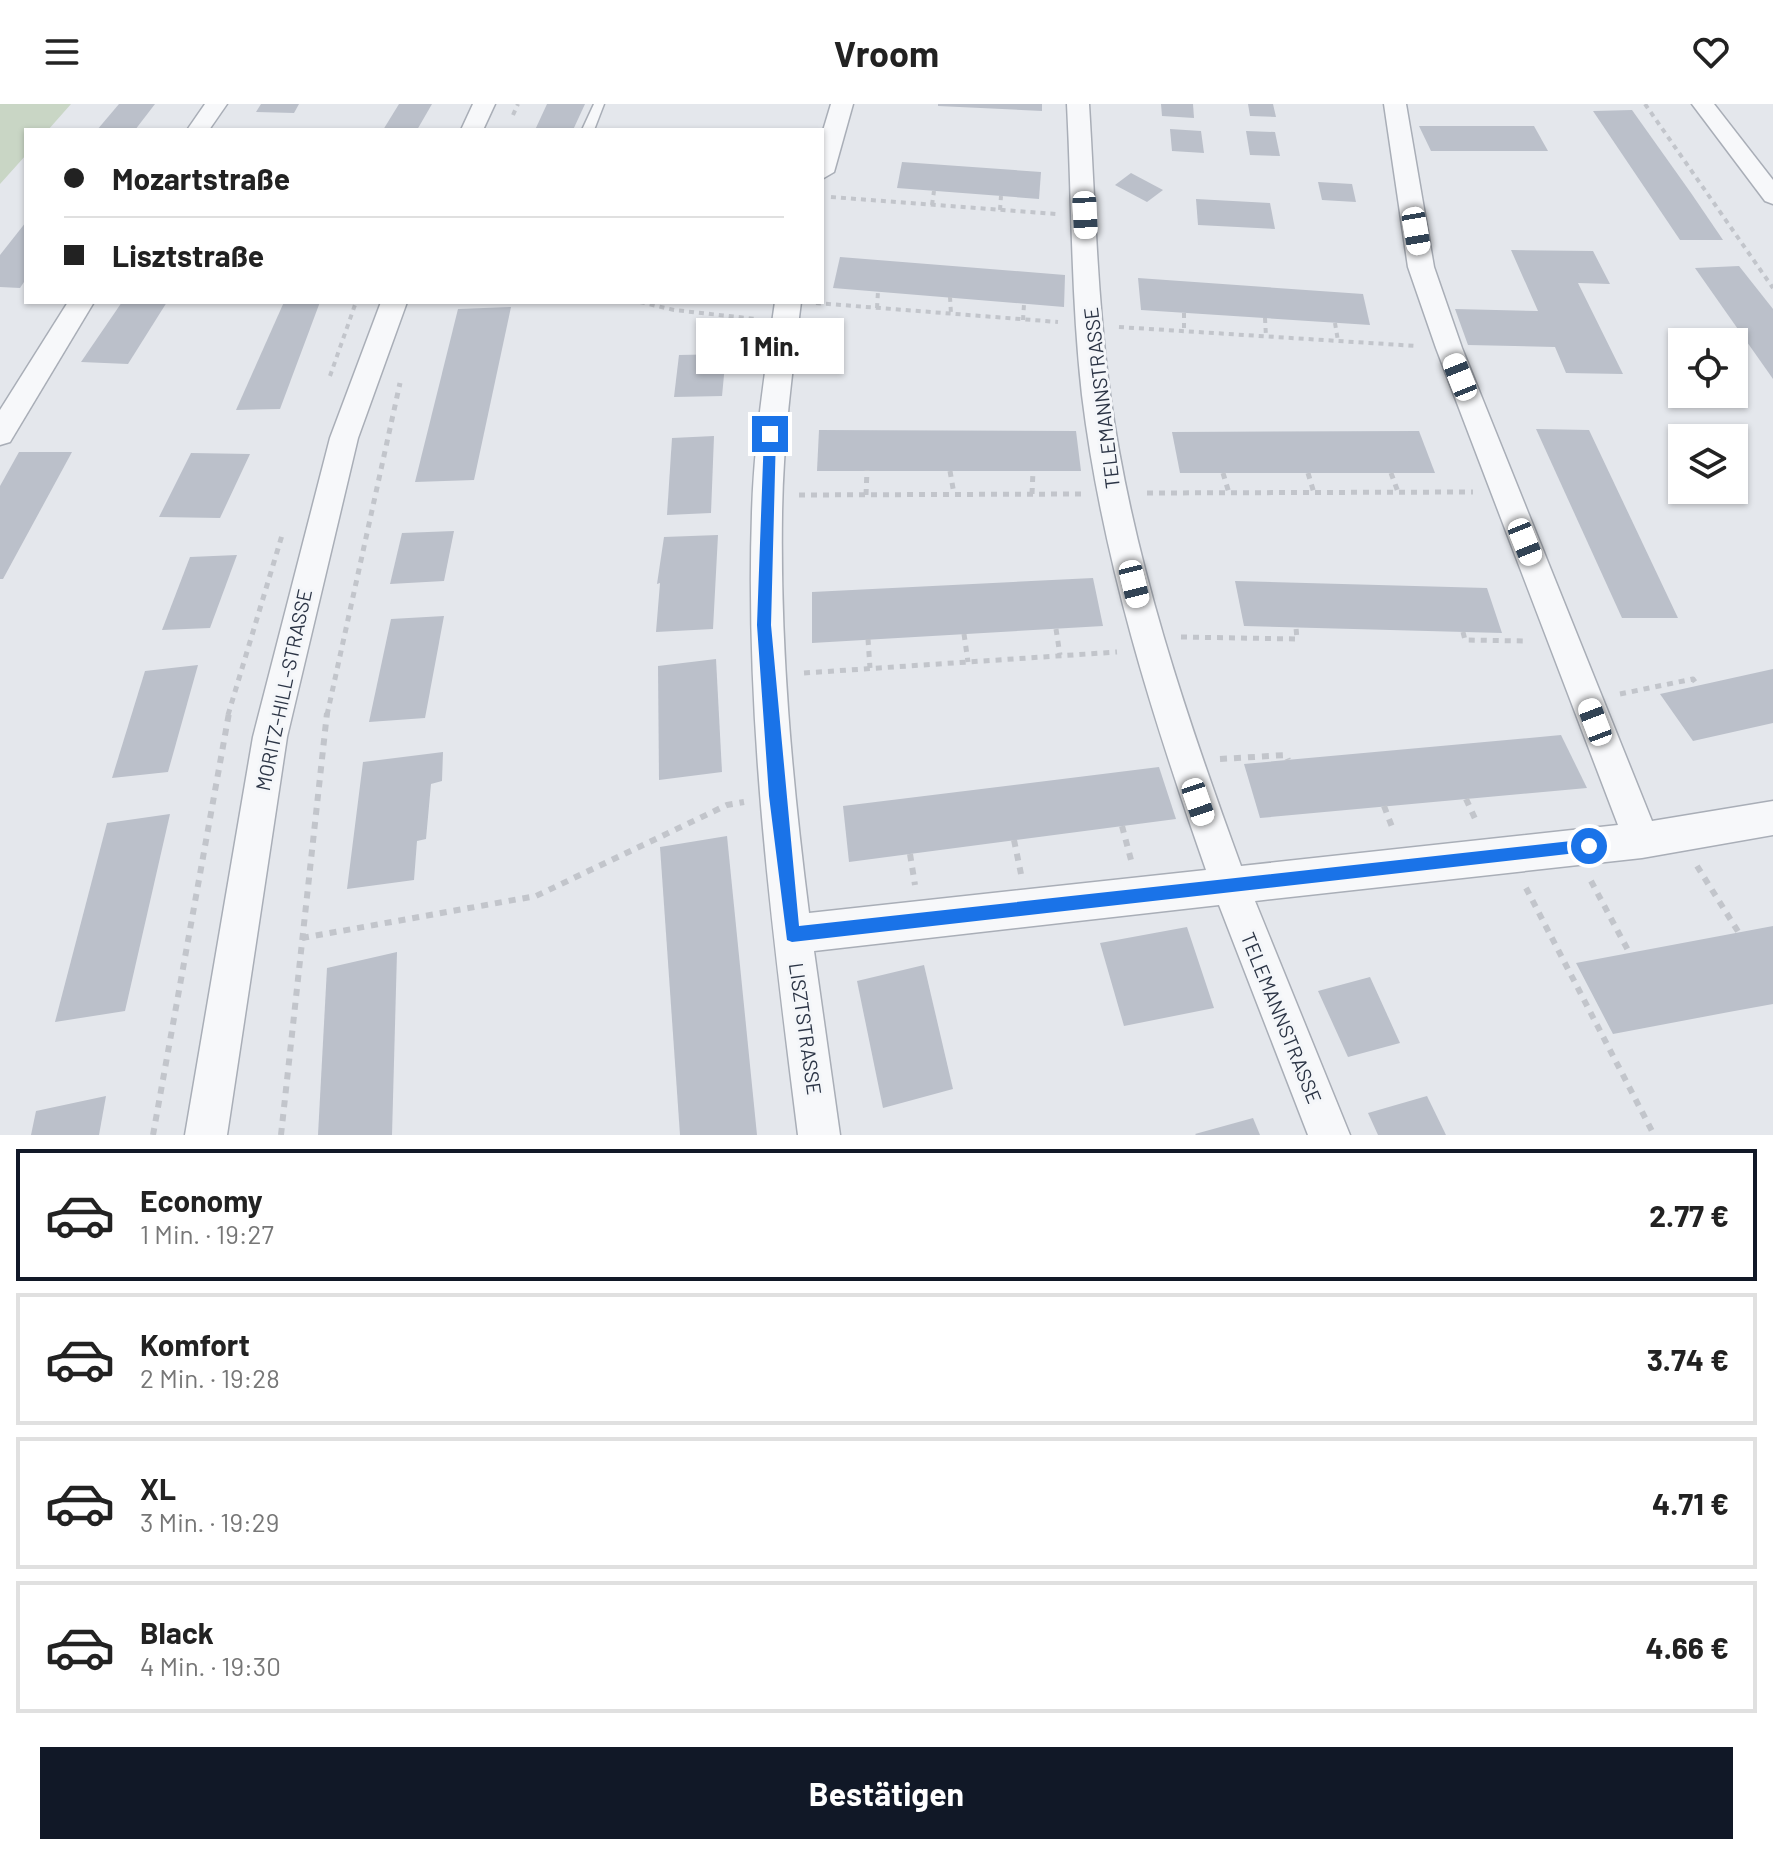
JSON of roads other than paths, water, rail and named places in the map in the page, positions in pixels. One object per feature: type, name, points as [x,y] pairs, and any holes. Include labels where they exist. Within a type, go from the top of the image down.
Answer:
[{"type":"street","points":[[199,128],[216,104]]},
{"type":"street","points":[[473,128],[484,104]]},
{"type":"street","points":[[824,165],[842,104]]},
{"type":"street","name":"TELEMANNSTRASSE","points":[[1078,104],[1101,432],[1149,645],[1183,761],[1228,888],[1329,1135]]},
{"type":"street","points":[[1395,104],[1421,267],[1449,348],[1642,840]]},
{"type":"street","points":[[1703,104],[1773,196]]},
{"type":"street","points":[[0,434],[80,304]]},
{"type":"street","name":"MORITZ-HILL-STRASSE","points":[[206,1135],[270,737],[344,438],[393,304]]},
{"type":"street","name":"LISZTSTRASSE","points":[[787,312],[772,403],[764,625],[777,796],[819,1135]]},
{"type":"street","points":[[792,934],[1642,840],[1773,818]]},
{"type":"lane","points":[[589,128],[599,104]]}]
